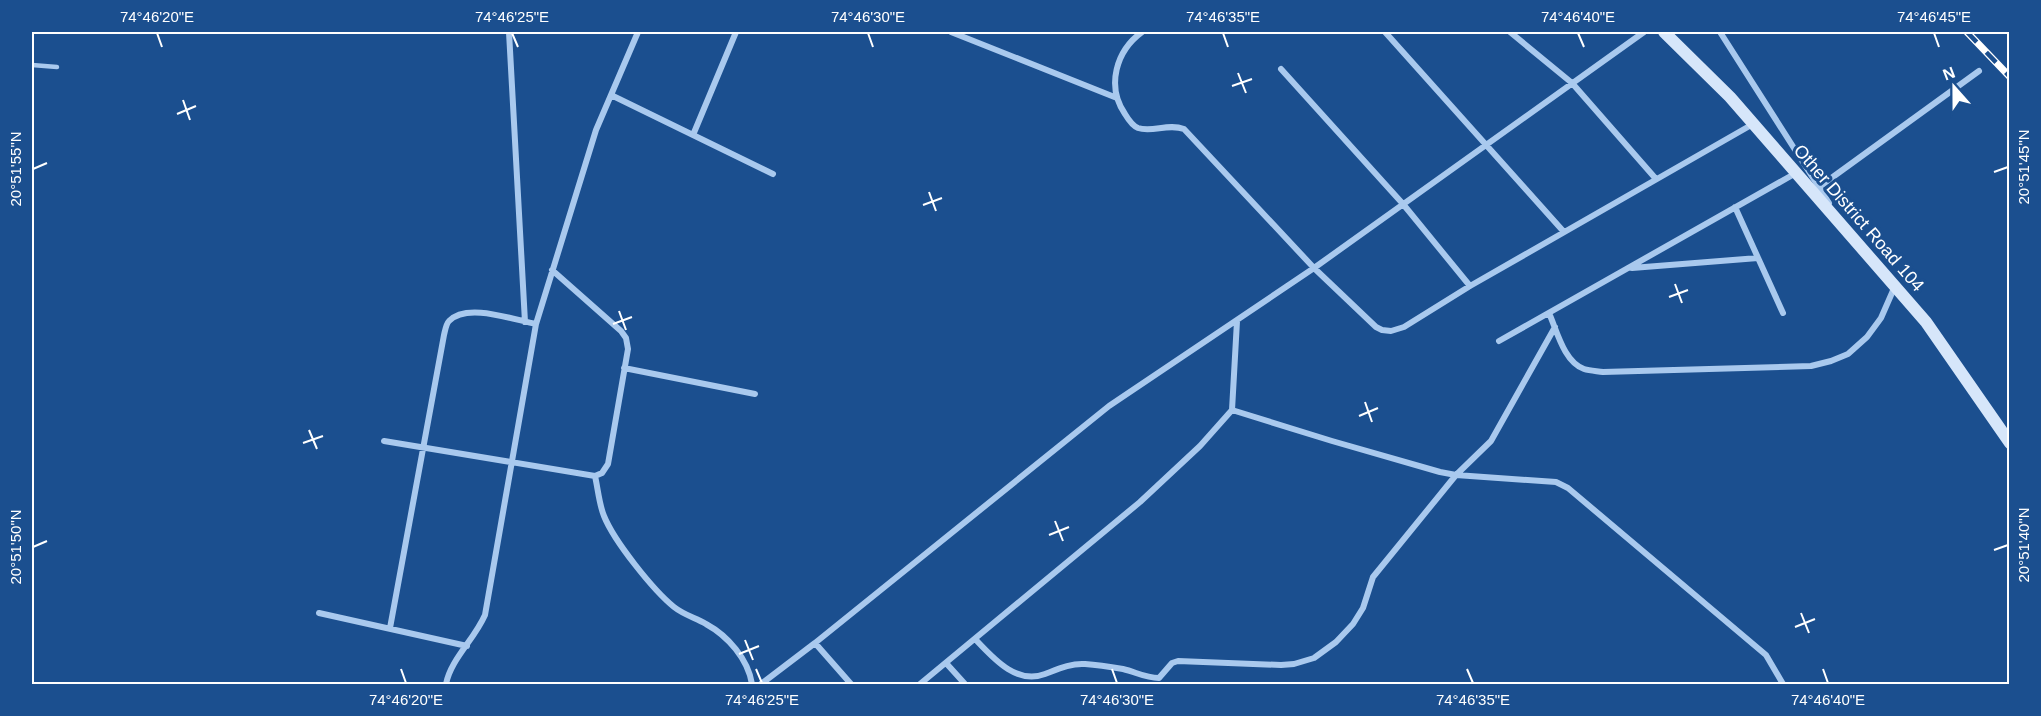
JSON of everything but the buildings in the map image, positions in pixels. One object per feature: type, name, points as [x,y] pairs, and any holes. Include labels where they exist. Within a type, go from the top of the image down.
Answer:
[{"type":"street","points":[[509,32],[525,322]]},
{"type":"street","points":[[446,684],[453,664],[478,630],[485,615],[536,324],[596,130],[638,32]]},
{"type":"street","points":[[693,135],[736,32]]},
{"type":"street","points":[[951,32],[1117,98]]},
{"type":"street","points":[[1142,32],[1127,45],[1120,57],[1115,78],[1117,98],[1126,116],[1137,128],[1176,126],[1184,129],[1314,268],[1376,327],[1382,330],[1391,331],[1404,327],[1470,285],[1753,124]]},
{"type":"street","points":[[1386,32],[1564,232]]},
{"type":"street","points":[[1510,32],[1572,83],[1656,179]]},
{"type":"street","points":[[761,684],[1109,406],[1314,268],[1644,32]]},
{"type":"street","name":"Other District Road 104","points":[[1664,32],[1730,97],[1926,322],[2010,443]]},
{"type":"street","points":[[1720,32],[1850,235]]},
{"type":"street","points":[[1281,69],[1403,204],[1470,285]]},
{"type":"street","points":[[1819,187],[1979,71]]},
{"type":"street","points":[[611,95],[773,174]]},
{"type":"street","points":[[1499,342],[1796,173]]},
{"type":"street","points":[[1735,207],[1783,313]]},
{"type":"street","points":[[1628,268],[1758,258]]},
{"type":"street","points":[[384,441],[595,476],[602,473],[608,465],[628,349],[626,338],[621,330],[552,270]]},
{"type":"street","points":[[1549,313],[1568,356],[1586,370],[1604,372],[1811,366],[1848,354],[1867,337],[1881,318],[1895,286]]},
{"type":"street","points":[[390,628],[448,322],[462,314],[482,312],[536,324]]},
{"type":"street","points":[[920,684],[1140,502],[1200,446],[1232,410],[1237,321]]},
{"type":"street","points":[[975,639],[999,663],[1028,678],[1039,677],[1069,665],[1083,664],[1123,669],[1147,678],[1159,678],[1172,663],[1178,661],[1294,664],[1314,658],[1336,642],[1353,624],[1363,608],[1373,577],[1456,475],[1491,441],[1556,327]]},
{"type":"street","points":[[624,368],[755,394]]},
{"type":"street","points":[[1232,410],[1431,470],[1456,475],[1556,482],[1568,488],[1766,655],[1783,684]]},
{"type":"street","points":[[595,476],[603,515],[614,537],[663,597],[675,608],[719,632],[733,646],[746,664],[752,684]]},
{"type":"street","points":[[319,613],[467,646]]},
{"type":"street","points":[[815,643],[851,684]]},
{"type":"street","points":[[946,663],[965,684]]},
{"type":"lane","points":[[32,65],[57,67]]},
{"type":"railway","points":[[1967,32],[2010,77]]}]
